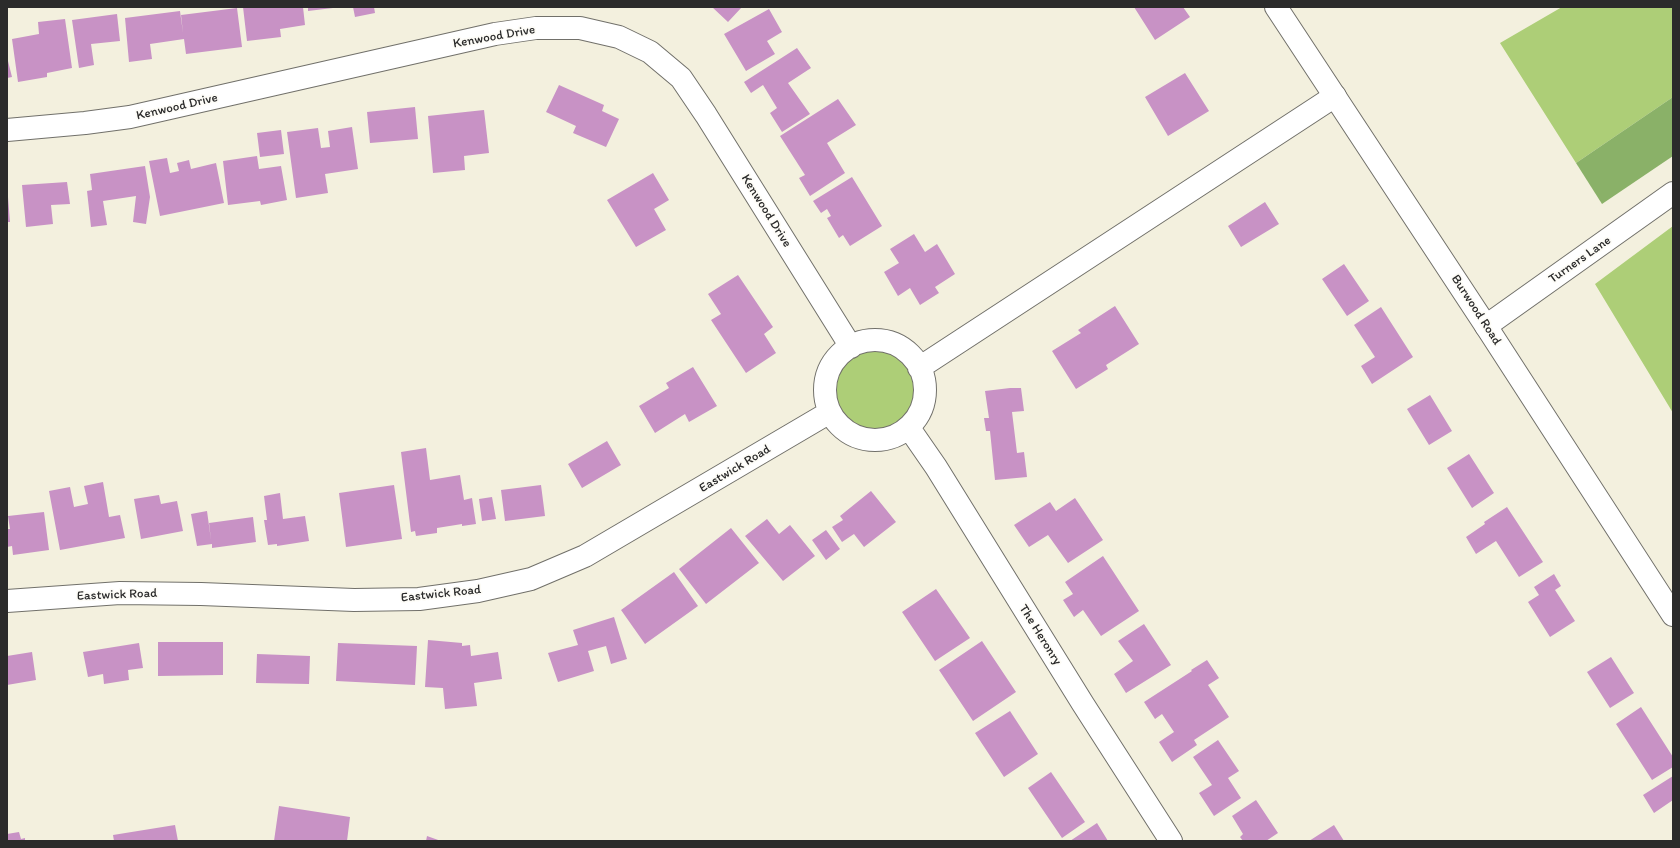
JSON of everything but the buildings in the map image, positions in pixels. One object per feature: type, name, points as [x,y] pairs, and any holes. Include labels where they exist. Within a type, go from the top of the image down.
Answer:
[{"type":"street","name":"Burwood Road","points":[[1276,7],[1486,326],[1673,615]]},
{"type":"street","name":"Kenwood Drive","points":[[7,130],[85,124],[130,118],[495,34],[536,28],[580,28],[619,37],[650,52],[681,78],[706,115],[851,347]]},
{"type":"street","points":[[919,368],[1335,96]]},
{"type":"street","name":"Turners Lane","points":[[1486,326],[1673,193]]},
{"type":"street","points":[[871,340],[887,341],[898,345],[915,360],[924,379],[925,396],[922,409],[909,428],[889,439],[870,440],[860,439],[843,430],[834,421],[827,406],[825,382],[831,365],[837,357],[851,347],[856,343],[871,340]]},
{"type":"street","name":"Eastwick Road","points":[[7,601],[120,593],[201,594],[354,600],[419,599],[478,591],[531,579],[585,556],[830,412]]},
{"type":"street","name":"The Heronry","points":[[909,428],[936,467],[1083,704],[1172,841]]},
{"type":"green space","points":[[1562,7],[1673,7],[1673,97],[1576,163],[1500,43]]},
{"type":"green space","points":[[1673,97],[1673,156],[1602,204],[1576,163]]},
{"type":"green space","points":[[1673,226],[1673,413],[1595,284]]},
{"type":"green space","points":[[874,348],[896,351],[910,370],[917,391],[911,411],[897,426],[869,432],[849,425],[836,408],[832,387],[838,367],[852,355]]}]
